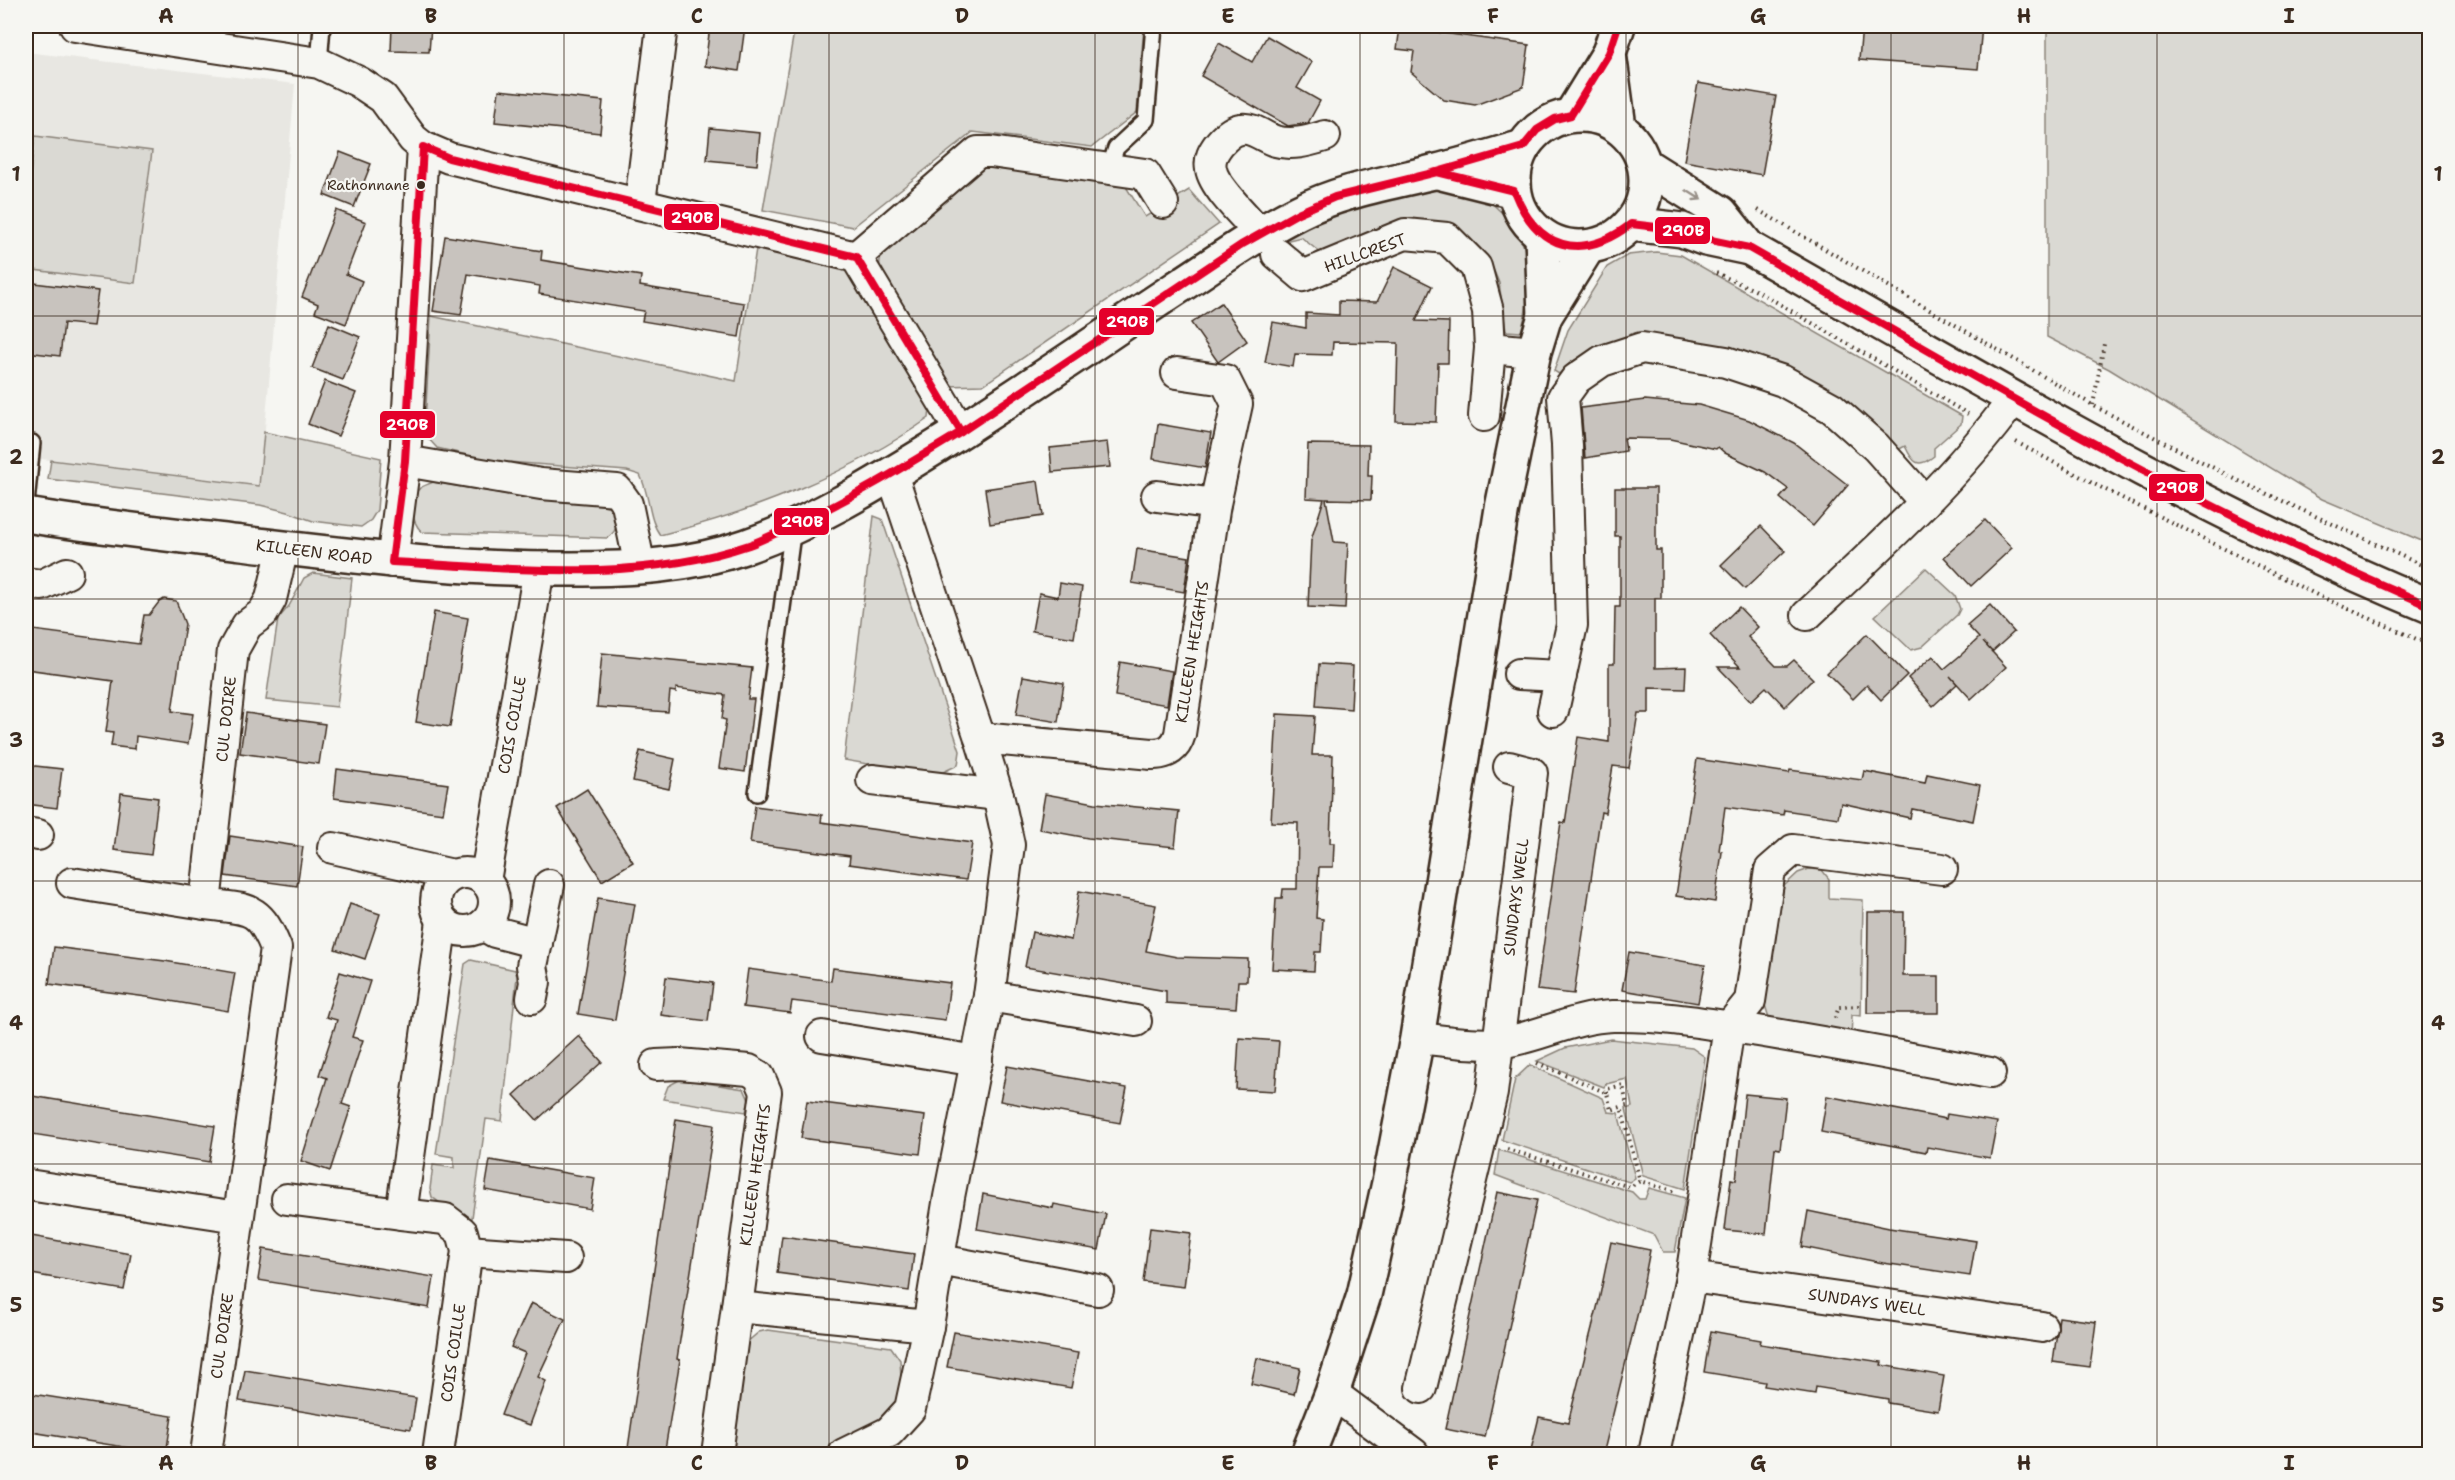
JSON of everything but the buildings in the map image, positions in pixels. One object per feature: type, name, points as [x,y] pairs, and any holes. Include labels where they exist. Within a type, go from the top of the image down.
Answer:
[{"type":"main road","points":[[1571,115],[1613,39]]},
{"type":"main road","points":[[1613,39],[1619,127]]},
{"type":"main road","points":[[1571,115],[1597,117],[1619,127],[1638,148],[1645,165],[1647,180],[1645,197],[1631,224],[1608,241],[1588,247],[1564,246],[1542,236],[1524,218],[1514,191],[1515,169],[1523,147],[1537,130],[1555,119],[1571,115]]},
{"type":"main road","name":"KILLEEN ROAD","points":[[26,515],[81,524],[392,562],[539,569],[640,567],[678,563],[719,554],[794,527],[892,474],[1269,244],[1298,213],[1335,197],[1437,172],[1523,147]]},
{"type":"main road","points":[[1645,165],[1721,213],[1749,248]]},
{"type":"main road","points":[[1437,172],[1514,191]]},
{"type":"main road","points":[[1631,224],[1682,230],[1706,239],[1749,248],[2013,400],[2134,466],[2352,572],[2430,606]]},
{"type":"main road","points":[[1542,236],[1545,316]]},
{"type":"main road","points":[[1308,1455],[1332,1394],[1364,1295],[1417,1038],[1502,508],[1534,352],[1545,316],[1588,247]]},
{"type":"street","points":[[75,26],[320,63],[359,82],[383,98],[413,139],[423,147],[449,158],[856,257],[961,432]]},
{"type":"street","points":[[640,203],[662,26]]},
{"type":"street","points":[[1269,244],[1215,180],[1210,169],[1210,157],[1227,135],[1241,129],[1250,129],[1274,141],[1289,144],[1303,143],[1325,136]]},
{"type":"street","points":[[392,562],[405,461],[423,147]]},
{"type":"street","points":[[856,257],[978,152],[1145,174],[1162,202]]},
{"type":"street","name":"HILLCREST","points":[[1269,244],[1303,276],[1405,234],[1447,238],[1476,267],[1488,311],[1490,348],[1484,416]]},
{"type":"street","points":[[1490,348],[1534,352]]},
{"type":"street","points":[[1552,711],[1572,625],[1568,445],[1563,397],[1576,379],[1602,361],[1642,348],[1726,362],[1783,381],[1832,408],[1876,447],[1925,502]]},
{"type":"street","name":"KILLEEN HEIGHTS","points":[[980,738],[1152,754],[1165,753],[1171,749],[1180,734],[1215,504],[1237,404],[1225,380],[1177,373]]},
{"type":"street","points":[[1807,615],[1925,502],[1978,446],[2013,400]]},
{"type":"street","points":[[405,461],[541,484],[617,490],[627,504],[640,567]]},
{"type":"street","points":[[844,1455],[889,1432],[910,1409],[928,1326],[949,1197],[989,996],[1009,844],[998,795],[980,738],[892,474]]},
{"type":"street","points":[[1157,496],[1215,504]]},
{"type":"street","name":"CUL DOIRE","points":[[205,903],[233,650],[248,625],[263,613],[271,599],[283,548]]},
{"type":"street","name":"COIS COILLE","points":[[485,881],[539,569]]},
{"type":"street","points":[[26,583],[42,585],[67,573]]},
{"type":"street","points":[[1519,674],[1561,676]]},
{"type":"street","name":"SUNDAYS WELL","points":[[1421,1388],[1492,1093],[1532,773],[1509,767]]},
{"type":"street","points":[[872,780],[998,795]]},
{"type":"street","points":[[333,848],[453,875],[470,873],[485,881],[491,889],[494,908],[483,925],[466,932],[457,931],[442,921]]},
{"type":"street","points":[[1654,1455],[1691,1277],[1729,1027],[1750,1000],[1770,870],[1793,850],[1942,869]]},
{"type":"street","points":[[401,1214],[442,921],[436,904],[436,896],[440,887],[453,875]]},
{"type":"street","name":"CUL DOIRE","points":[[72,883],[251,911],[267,926],[276,948],[206,1455]]},
{"type":"street","points":[[532,998],[535,982],[532,966],[549,885]]},
{"type":"street","points":[[483,925],[495,932],[537,943]]},
{"type":"street","points":[[989,996],[1136,1021]]},
{"type":"street","points":[[1417,1038],[1497,1043],[1521,1039],[1573,1021],[1611,1016],[1729,1027],[1990,1073]]},
{"type":"street","points":[[822,1036],[977,1061]]},
{"type":"street","name":"KILLEEN HEIGHTS","points":[[657,1065],[679,1064],[749,1070],[759,1076],[764,1084],[766,1104],[717,1455]]},
{"type":"street","points":[[28,1185],[238,1217]]},
{"type":"street","points":[[287,1199],[445,1219],[462,1232],[467,1251],[566,1258]]},
{"type":"street","name":"COIS COILLE","points":[[438,1455],[467,1251]]},
{"type":"street","points":[[940,1260],[1098,1290]]},
{"type":"street","name":"SUNDAYS WELL","points":[[1691,1277],[2042,1327]]},
{"type":"street","points":[[738,1307],[928,1326]]},
{"type":"street","points":[[1332,1394],[1414,1455]]},
{"type":"lane","points":[[320,63],[322,26]]},
{"type":"lane","points":[[1109,169],[1116,148],[1146,120],[1154,26]]},
{"type":"lane","points":[[26,503],[32,443]]},
{"type":"lane","points":[[757,793],[794,527]]},
{"type":"path","points":[[1756,209],[2093,405],[2237,480],[2430,569]]},
{"type":"path","points":[[2076,434],[2093,405],[2104,344]]},
{"type":"path","points":[[1529,1060],[1607,1093]]},
{"type":"path","points":[[1623,1085],[1628,1106],[1621,1107],[1611,1110],[1607,1089],[1623,1085]]},
{"type":"path","points":[[1621,1107],[1640,1181]]},
{"type":"path","points":[[1481,1140],[1630,1187],[1640,1181],[1703,1200]]},
{"type":"shaded area","points":[[795,26],[1144,26],[1137,112],[1092,147],[973,132],[853,227],[763,210]]},
{"type":"shaded area","points":[[2047,26],[2429,26],[2429,544],[2322,499],[2109,369],[2047,337]]},
{"type":"shaded area","points":[[26,52],[295,84],[260,486],[26,457]]},
{"type":"shaded area","points":[[35,136],[152,151],[135,283],[26,269],[26,207]]},
{"type":"shaded area","points":[[992,163],[1123,182],[1145,217],[1189,190],[1219,224],[983,385],[946,386],[879,271],[881,250],[976,170]]},
{"type":"shaded area","points":[[1449,187],[1487,199],[1511,223],[1520,237],[1528,267],[1529,283],[1521,332],[1506,331],[1499,283],[1488,257],[1469,237],[1438,222],[1406,221],[1378,228],[1323,255],[1301,237],[1277,243],[1275,240],[1325,216],[1407,189]]},
{"type":"shaded area","points":[[757,242],[835,259],[849,272],[930,409],[929,418],[868,456],[800,488],[765,503],[660,535],[653,522],[640,475],[627,471],[493,461],[437,448],[427,437],[425,423],[431,316],[736,381]]},
{"type":"shaded area","points":[[1656,252],[1681,255],[1962,416],[1961,424],[1934,448],[1934,456],[1920,463],[1913,460],[1905,446],[1894,452],[1815,383],[1609,346],[1571,362],[1559,374],[1554,371],[1568,330],[1607,267],[1628,255]]},
{"type":"shaded area","points":[[264,432],[381,458],[377,510],[371,520],[361,527],[313,521],[260,505],[48,479],[51,460],[259,486]]},
{"type":"shaded area","points":[[433,482],[522,497],[604,505],[611,507],[614,511],[616,528],[607,538],[422,532],[413,517],[412,504],[420,488]]},
{"type":"shaded area","points":[[874,516],[882,519],[960,751],[958,765],[941,773],[920,773],[844,760]]},
{"type":"shaded area","points":[[1926,568],[1955,595],[1960,609],[1957,615],[1922,647],[1911,650],[1875,616]]},
{"type":"shaded area","points":[[313,573],[352,578],[337,707],[266,700],[278,619],[289,606],[304,578]]},
{"type":"shaded area","points":[[1809,869],[1822,870],[1829,879],[1829,898],[1863,900],[1861,1016],[1852,1015],[1851,1039],[1769,1018],[1765,1005],[1784,886],[1798,873]]},
{"type":"shaded area","points":[[471,960],[515,970],[517,976],[502,1121],[486,1119],[471,1225],[432,1197],[430,1189],[433,1165],[454,1168],[454,1157],[436,1154],[465,964]]},
{"type":"shaded area","points":[[1611,1039],[1692,1048],[1705,1057],[1685,1189],[1643,1176],[1626,1109],[1632,1107],[1627,1079],[1606,1084],[1604,1087],[1537,1061],[1565,1048]]},
{"type":"shaded area","points":[[1530,1065],[1603,1098],[1608,1112],[1618,1113],[1635,1178],[1629,1182],[1502,1140],[1515,1079]]},
{"type":"shaded area","points":[[681,1079],[744,1089],[749,1100],[746,1112],[663,1099],[668,1086]]},
{"type":"shaded area","points":[[1499,1150],[1632,1192],[1639,1199],[1645,1199],[1649,1188],[1685,1198],[1675,1252],[1663,1252],[1654,1235],[1495,1175]]},
{"type":"shaded area","points":[[768,1330],[891,1347],[900,1360],[901,1378],[897,1409],[885,1423],[828,1454],[728,1454],[746,1343],[759,1332]]},
{"type":"transit line","name":"290B","points":[[961,432],[1241,245],[1298,213],[1335,197],[1437,172],[1523,147],[1537,130],[1555,119],[1571,115],[1609,53],[1618,26]]},
{"type":"transit line","name":"290B","points":[[423,147],[449,158],[856,257],[961,432],[877,482],[812,517],[754,543],[706,557],[662,565],[572,570],[526,570],[392,562],[405,461],[423,147]]},
{"type":"transit line","name":"290B","points":[[1437,172],[1514,191],[1535,226],[1548,237],[1562,244],[1578,246],[1595,243],[1613,236],[1631,224],[1682,230],[1706,239],[1749,248],[2000,391],[2190,495],[2430,606]]},
{"type":"place","name":"Rathonnane","points":[[421,185]]}]
